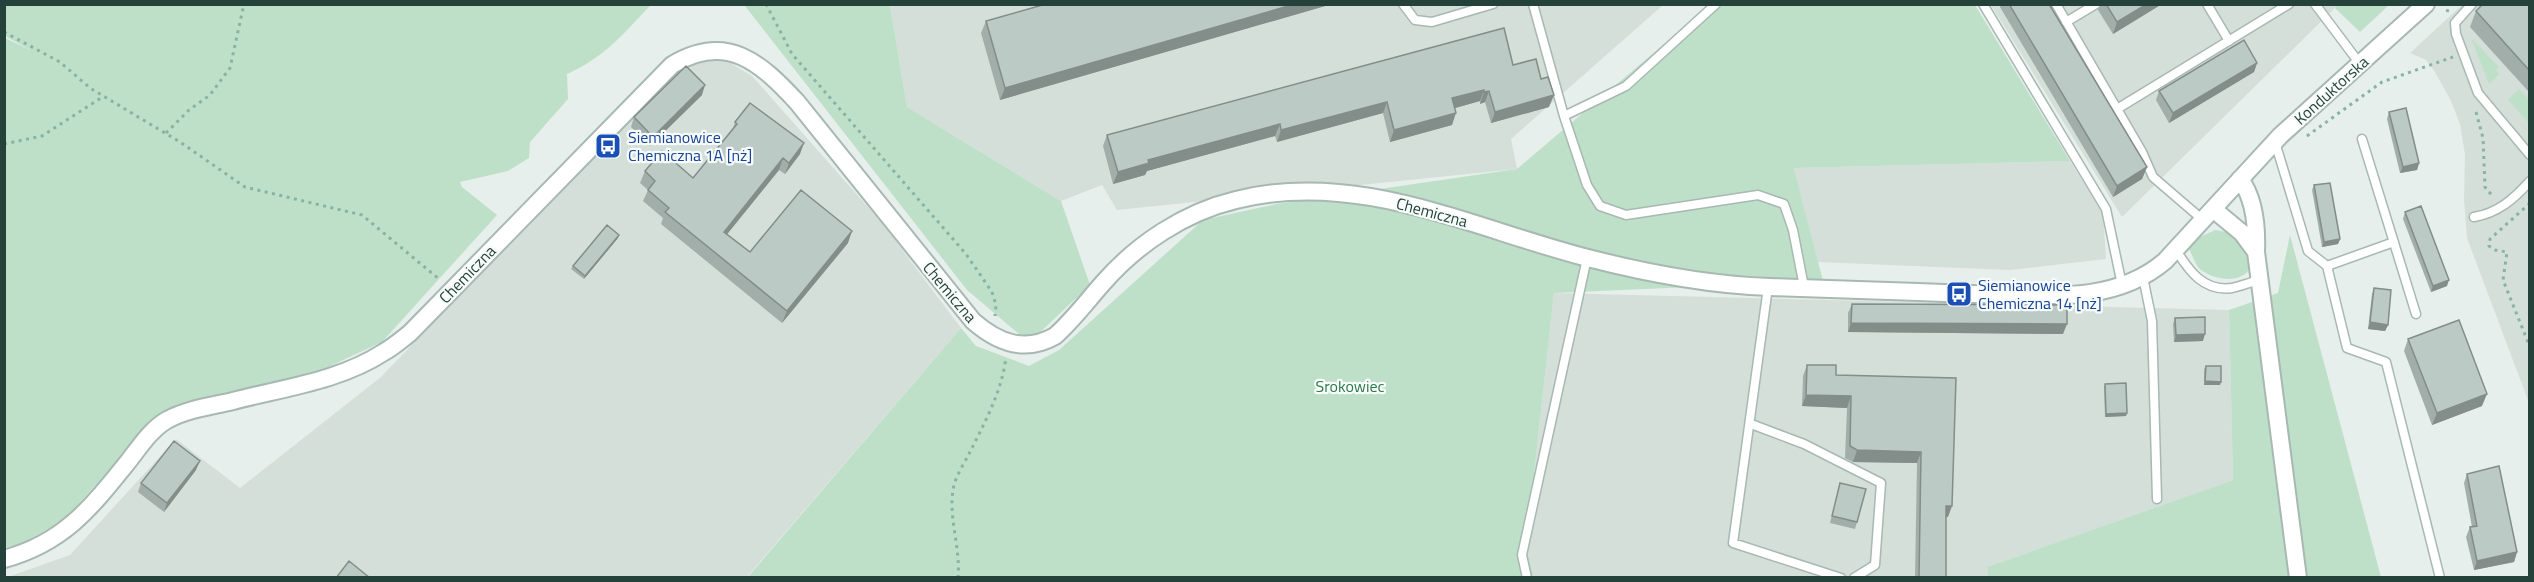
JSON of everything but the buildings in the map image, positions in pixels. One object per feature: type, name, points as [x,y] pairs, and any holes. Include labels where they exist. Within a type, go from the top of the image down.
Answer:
[{"type":"street","name":"Konduktorska","points":[[2143,277],[2155,270],[2176,250],[2275,142],[2426,4]]},
{"type":"street","name":"Chemiczna","points":[[4,559],[37,548],[75,523],[97,501],[144,441],[168,420],[184,413],[337,374],[383,353],[410,333],[672,65],[705,50],[723,51],[750,59],[775,78],[797,102],[973,321],[986,333],[1008,344],[1032,345],[1055,336],[1123,263],[1159,235],[1199,212],[1235,200],[1275,192],[1322,192],[1402,203],[1455,216],[1587,258],[1665,275],[1768,287],[2043,295],[2090,293],[2143,277]]},
{"type":"street","points":[[2240,179],[2251,200],[2257,235],[2256,252],[2298,578]]},
{"type":"street","points":[[2208,215],[2242,233],[2256,252]]},
{"type":"lane","points":[[1403,4],[1415,20],[1432,22],[1493,4]]},
{"type":"lane","points":[[1533,4],[1564,116],[1587,185],[1600,206],[1626,215],[1758,195],[1784,204],[1793,230],[1804,287]]},
{"type":"lane","points":[[1564,116],[1626,86],[1716,4]]},
{"type":"lane","points":[[1983,4],[2106,209],[2122,285]]},
{"type":"lane","points":[[2056,4],[2142,152],[2153,177],[2208,215]]},
{"type":"lane","points":[[2066,22],[2096,4]]},
{"type":"lane","points":[[2207,4],[2229,41]]},
{"type":"lane","points":[[2117,109],[2289,4]]},
{"type":"lane","points":[[2315,4],[2360,64]]},
{"type":"lane","points":[[2472,4],[2455,23],[2456,34],[2478,93],[2529,154]]},
{"type":"lane","points":[[2362,140],[2416,314]]},
{"type":"lane","points":[[2275,142],[2307,251],[2327,266],[2347,348],[2386,362],[2440,578]]},
{"type":"lane","points":[[2474,217],[2486,215],[2504,207],[2529,181]]},
{"type":"lane","points":[[2327,266],[2394,242]]},
{"type":"lane","points":[[2176,250],[2190,271],[2203,283],[2231,288],[2260,280]]},
{"type":"lane","points":[[1527,578],[1521,555],[1587,258]]},
{"type":"lane","points":[[2143,277],[2152,321],[2157,499]]},
{"type":"lane","points":[[1768,287],[1733,543],[1840,578]]},
{"type":"lane","points":[[1751,424],[1804,444],[1881,483],[1875,565],[1854,578]]},
{"type":"path","points":[[166,134],[189,110],[210,95],[230,68],[244,4]]},
{"type":"path","points":[[766,4],[792,54],[966,254],[992,292],[996,305],[994,321],[986,333]]},
{"type":"path","points":[[2446,18],[2450,4]]},
{"type":"path","points":[[4,32],[60,62],[90,88],[166,134],[245,187],[362,215],[452,290]]},
{"type":"path","points":[[2307,136],[2382,82],[2455,56],[2458,66]]},
{"type":"path","points":[[4,144],[42,136],[104,96]]},
{"type":"path","points":[[2474,107],[2483,138],[2485,187],[2491,194],[2500,194]]},
{"type":"path","points":[[2529,203],[2490,239],[2489,246],[2495,250],[2507,252],[2503,280],[2529,347]]},
{"type":"path","points":[[958,578],[959,548],[952,507],[955,484],[986,420],[1004,375],[1008,344]]},
{"type":"shaded area","points":[[890,5],[1663,5],[1511,139],[1517,169],[1117,210],[1102,185],[1061,201],[907,107]]},
{"type":"shaded area","points":[[1991,5],[2338,5],[2122,217]]},
{"type":"shaded area","points":[[2462,5],[2529,5],[2529,403],[2467,238],[2464,200],[2465,155],[2460,124],[2451,101],[2435,72],[2426,60],[2410,53]]},
{"type":"shaded area","points":[[719,56],[752,76],[882,223],[961,328],[747,577],[5,578],[70,555],[176,439],[240,488],[381,377],[649,98],[692,65]]},
{"type":"shaded area","points":[[2070,161],[2103,213],[2106,259],[2010,270],[1818,262],[1794,168]]},
{"type":"shaded area","points":[[1554,293],[2229,310],[2233,480],[1987,567],[1988,577],[1534,577],[1526,547]]},
{"type":"green space","points":[[4,5],[890,5],[907,107],[1061,201],[1090,285],[1035,337],[1019,334],[967,290],[745,6],[650,6],[603,53],[567,74],[568,99],[530,142],[529,158],[508,171],[460,182],[462,187],[497,215],[382,342],[328,367],[159,416],[64,520],[23,543],[5,548],[5,38],[30,50],[5,36]]},
{"type":"green space","name":"Srokowiec","points":[[1710,5],[1975,5],[2070,161],[1794,168],[1823,281],[1554,293],[1526,547],[1534,577],[747,578],[961,328],[976,346],[1029,366],[1059,350],[1203,220],[1277,204],[1517,169]]},
{"type":"green space","points":[[2338,5],[2389,5],[2360,32],[2335,8]]},
{"type":"green space","points":[[2471,38],[2499,67],[2496,70],[2499,74],[2489,84]]},
{"type":"green space","points":[[2519,89],[2529,99],[2529,123],[2508,100]]},
{"type":"green space","points":[[2215,230],[2230,234],[2240,242],[2250,269],[2245,274],[2233,279],[2220,278],[2197,266],[2189,249],[2196,239]]},
{"type":"green space","points":[[2290,235],[2381,577],[1988,578],[1987,567],[2233,480],[2229,310],[2278,293]]},
{"type":"place","name":"Siemianowice Chemiczna 1A [nż]","points":[[608,146]]},
{"type":"place","name":"Siemianowice Chemiczna 14 [nż]","points":[[1959,294]]}]
